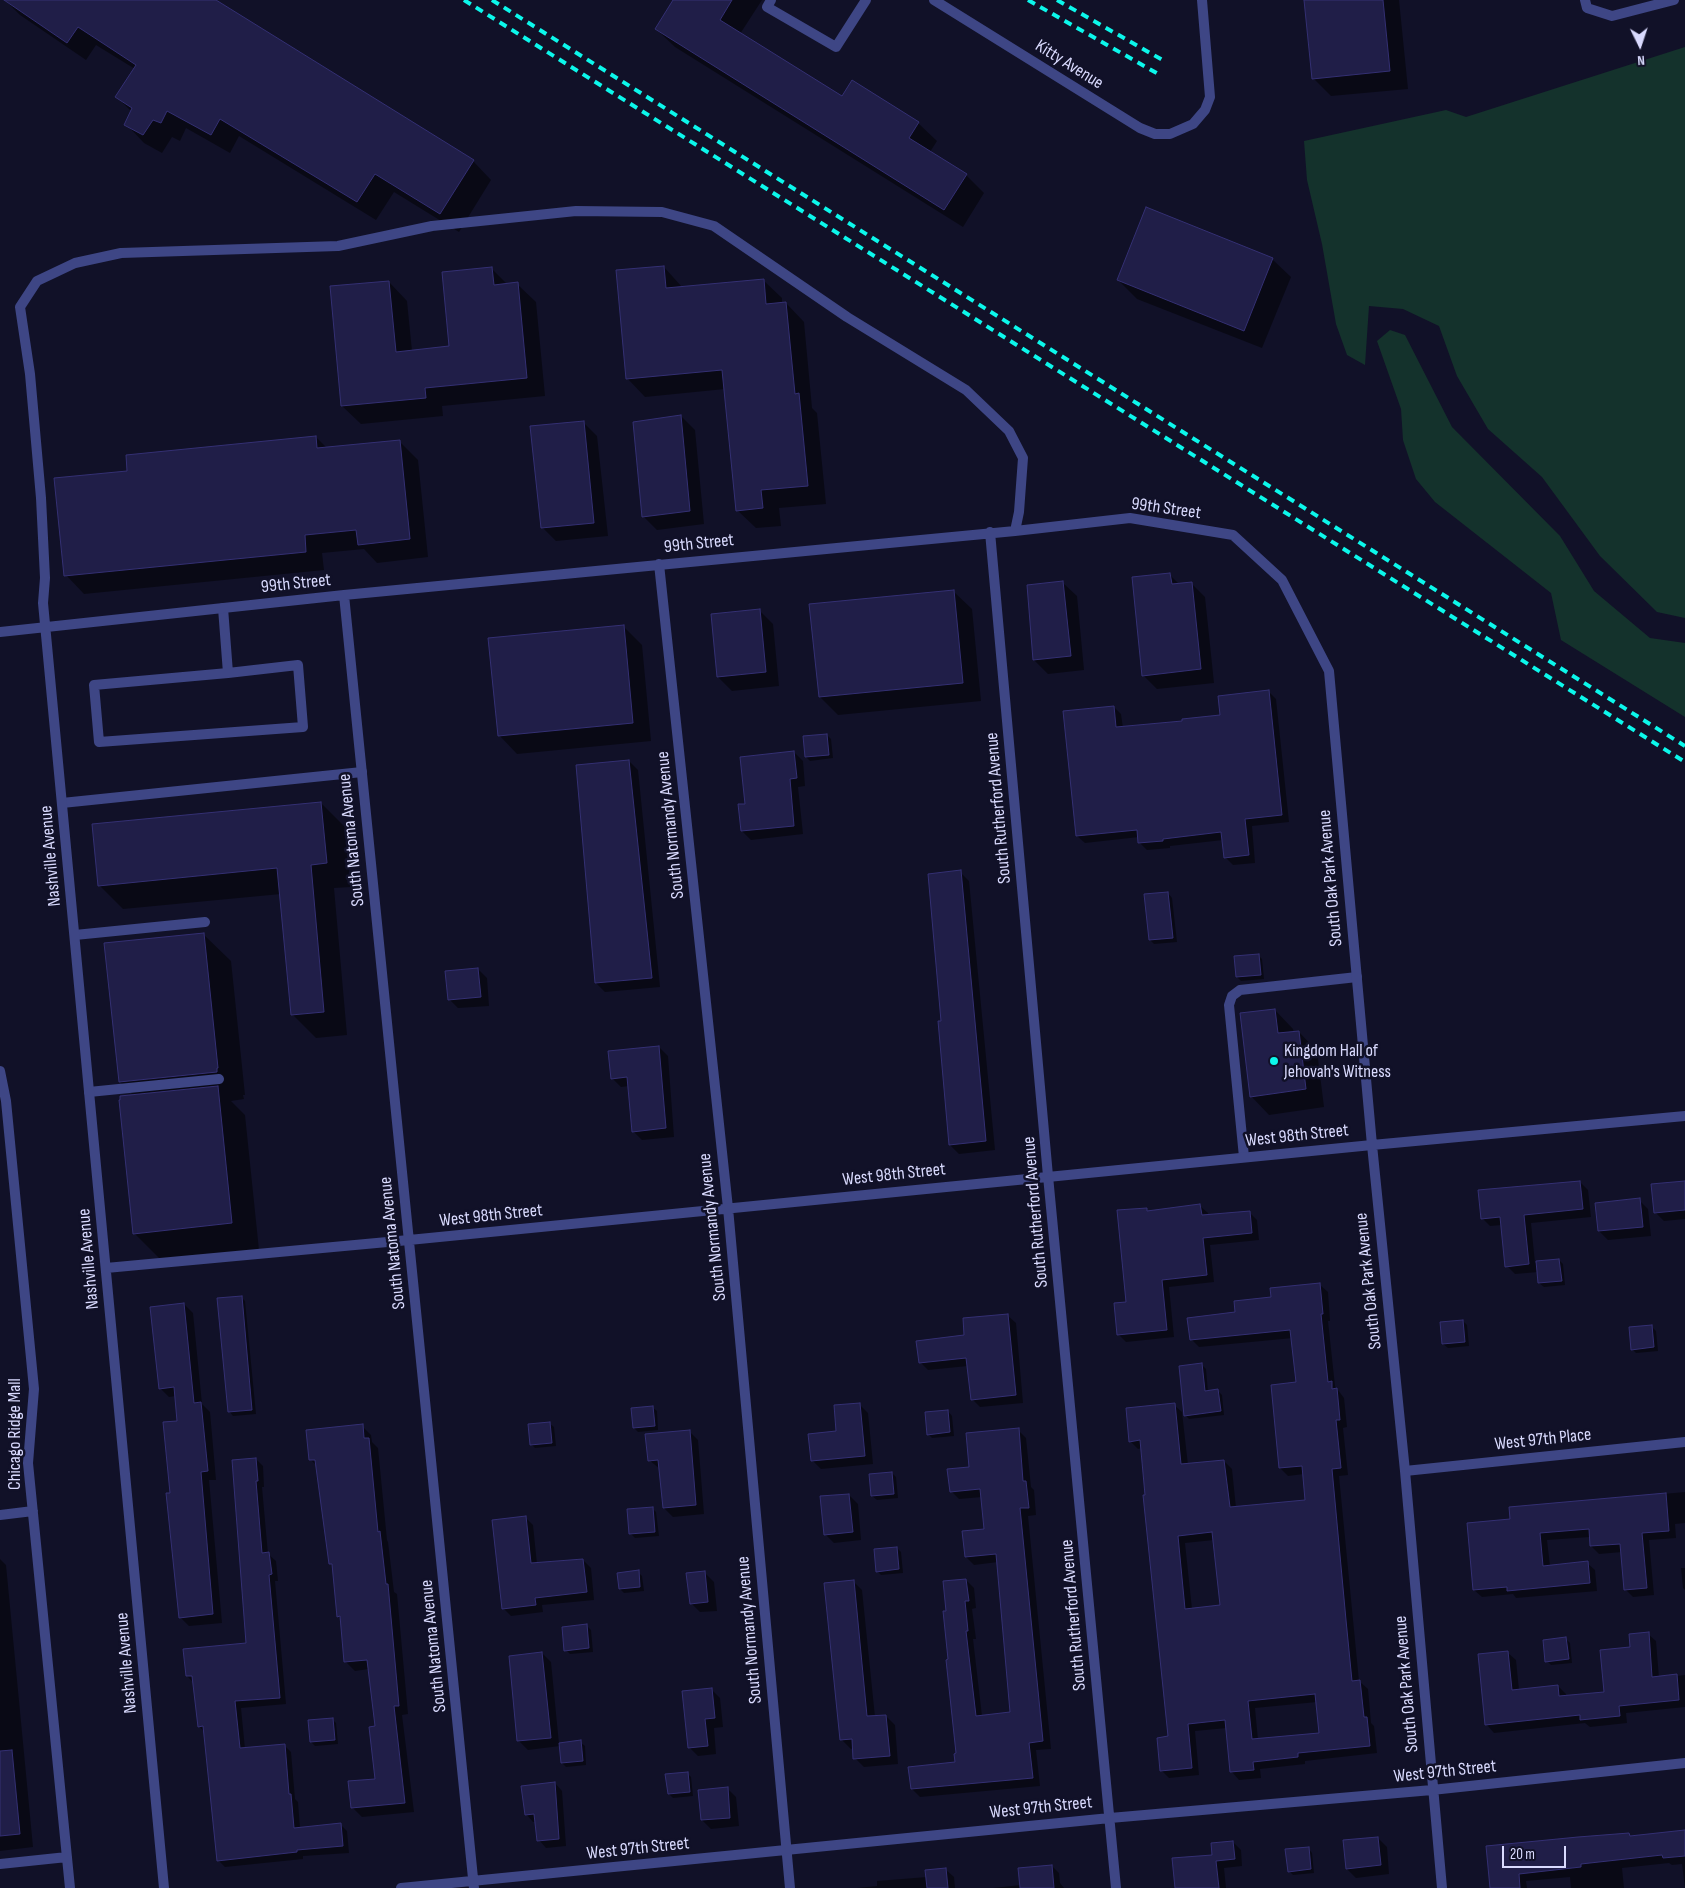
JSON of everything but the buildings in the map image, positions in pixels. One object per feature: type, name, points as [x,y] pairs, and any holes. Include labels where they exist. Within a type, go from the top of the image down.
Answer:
[{"type":"street","points":[[771,0],[767,7],[836,47],[866,0]]},
{"type":"street","name":"Kitty Avenue","points":[[934,0],[1140,128],[1155,134],[1170,134],[1193,124],[1205,110],[1210,97],[1202,0]]},
{"type":"street","points":[[1585,0],[1588,8],[1612,16],[1674,0]]},
{"type":"street","name":"Nashville Avenue","points":[[164,1888],[43,603],[46,578],[42,498],[30,374],[20,307],[37,281],[75,263],[121,253],[338,246],[432,226],[576,211],[662,212],[714,226],[847,317],[966,390],[1009,431],[1022,458],[1019,512],[1015,530]]},
{"type":"street","name":"99th Street","points":[[0,632],[344,595],[1130,518],[1233,535],[1282,580],[1329,671]]},
{"type":"street","name":"South Rutherford Avenue","points":[[990,532],[1048,1176],[1116,1888]]},
{"type":"street","name":"South Normandy Avenue","points":[[659,564],[728,1208],[790,1888]]},
{"type":"street","name":"South Natoma Avenue","points":[[344,595],[474,1885]]},
{"type":"street","points":[[223,608],[228,673]]},
{"type":"street","points":[[298,666],[303,727],[99,742],[94,685],[228,673],[298,666]]},
{"type":"street","name":"South Oak Park Avenue","points":[[1329,671],[1356,978],[1405,1471],[1442,1888]]},
{"type":"street","points":[[62,803],[362,772]]},
{"type":"street","points":[[75,935],[205,922]]},
{"type":"street","points":[[1244,1157],[1229,1005],[1232,996],[1240,990],[1356,978]]},
{"type":"street","name":"Chicago Ridge Mall","points":[[0,1070],[6,1101],[34,1389],[28,1463],[70,1888]]},
{"type":"street","points":[[89,1092],[219,1079]]},
{"type":"street","name":"West 98th Street","points":[[106,1268],[409,1240],[1372,1144],[1685,1116]]},
{"type":"street","name":"West 97th Place","points":[[1405,1471],[1685,1442]]},
{"type":"street","points":[[0,1515],[33,1512]]},
{"type":"street","name":"West 97th Street","points":[[401,1888],[474,1885],[786,1850],[1110,1818],[1432,1790],[1685,1763]]},
{"type":"street","points":[[0,1864],[67,1857]]},
{"type":"green space","points":[[1685,47],[1685,618],[1657,612],[1600,556],[1542,477],[1488,429],[1457,376],[1439,326],[1403,309],[1369,306],[1365,365],[1347,355],[1336,324],[1322,244],[1307,180],[1304,141],[1446,110],[1466,117]]},
{"type":"green space","points":[[1390,330],[1405,335],[1452,427],[1560,536],[1594,591],[1650,638],[1685,643],[1685,717],[1561,640],[1551,593],[1435,502],[1416,479],[1403,440],[1401,409],[1377,341]]},
{"type":"railway","points":[[464,0],[1685,762]]},
{"type":"railway","points":[[492,0],[1685,746]]},
{"type":"railway","points":[[1028,0],[1160,75]]},
{"type":"railway","points":[[1057,0],[1166,62]]},
{"type":"place","name":"Kingdom Hall of Jehovah's Witness","points":[[1274,1061]]}]
